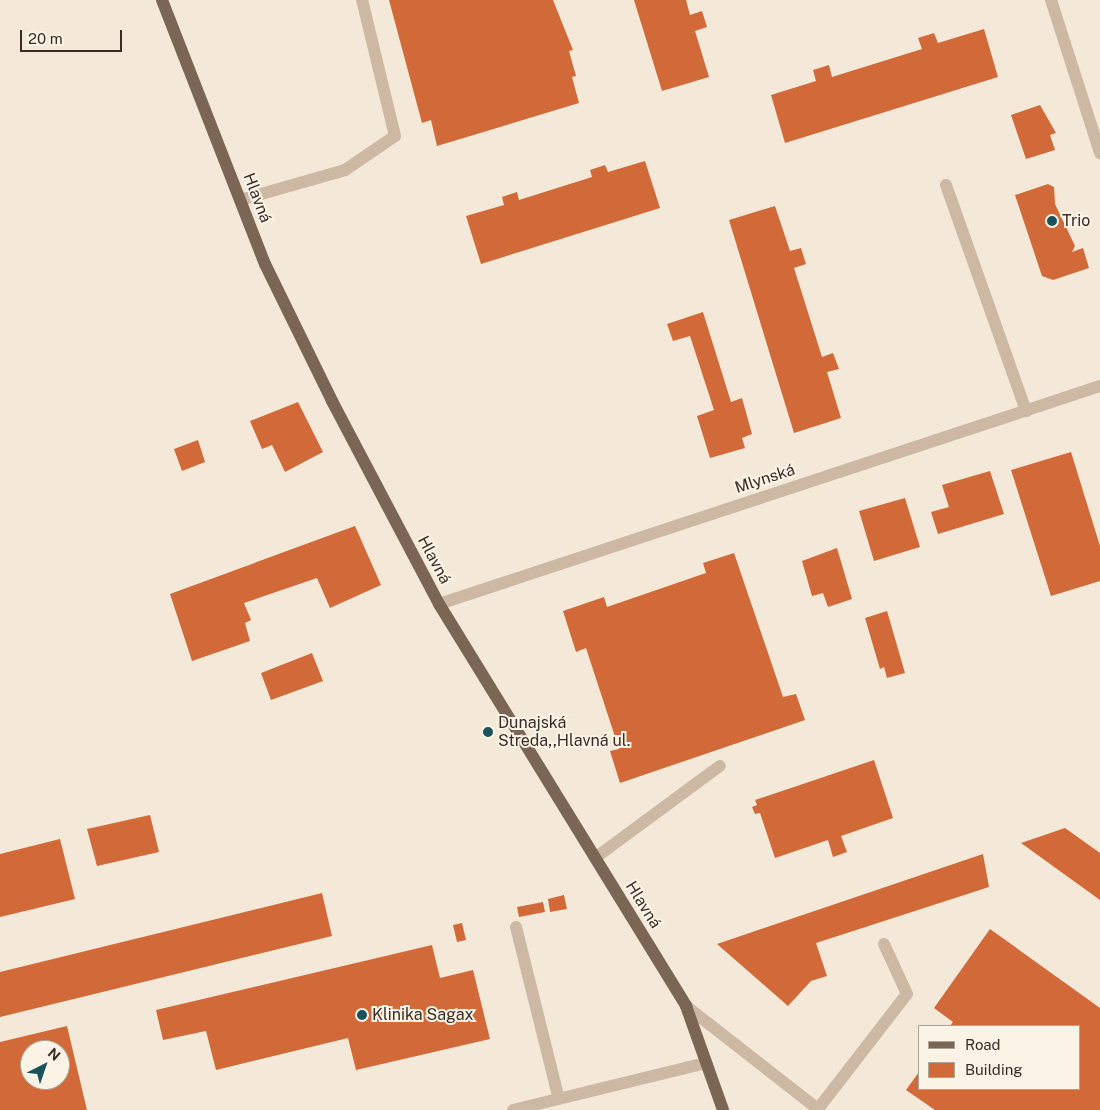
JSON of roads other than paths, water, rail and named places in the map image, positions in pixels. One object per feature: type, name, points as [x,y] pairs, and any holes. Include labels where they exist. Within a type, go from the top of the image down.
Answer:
[{"type":"main road","name":"Hlavná","points":[[162,0],[265,264],[328,392],[439,604],[686,1006],[723,1110]]},
{"type":"street","points":[[240,200],[345,170],[396,136],[362,0]]},
{"type":"street","points":[[1051,0],[1100,153]]},
{"type":"street","points":[[946,185],[1026,410]]},
{"type":"street","name":"Mlynská","points":[[439,604],[1100,386]]},
{"type":"street","points":[[595,858],[720,766]]},
{"type":"street","points":[[516,927],[559,1099]]},
{"type":"street","points":[[686,1006],[819,1110],[907,994],[884,944]]},
{"type":"street","points":[[513,1110],[706,1063]]},
{"type":"place","name":"Trio","points":[[1052,221]]},
{"type":"place","name":"Dunajská Streda,,Hlavná ul.","points":[[488,732]]},
{"type":"place","name":"Klinika Sagax","points":[[362,1015]]}]
